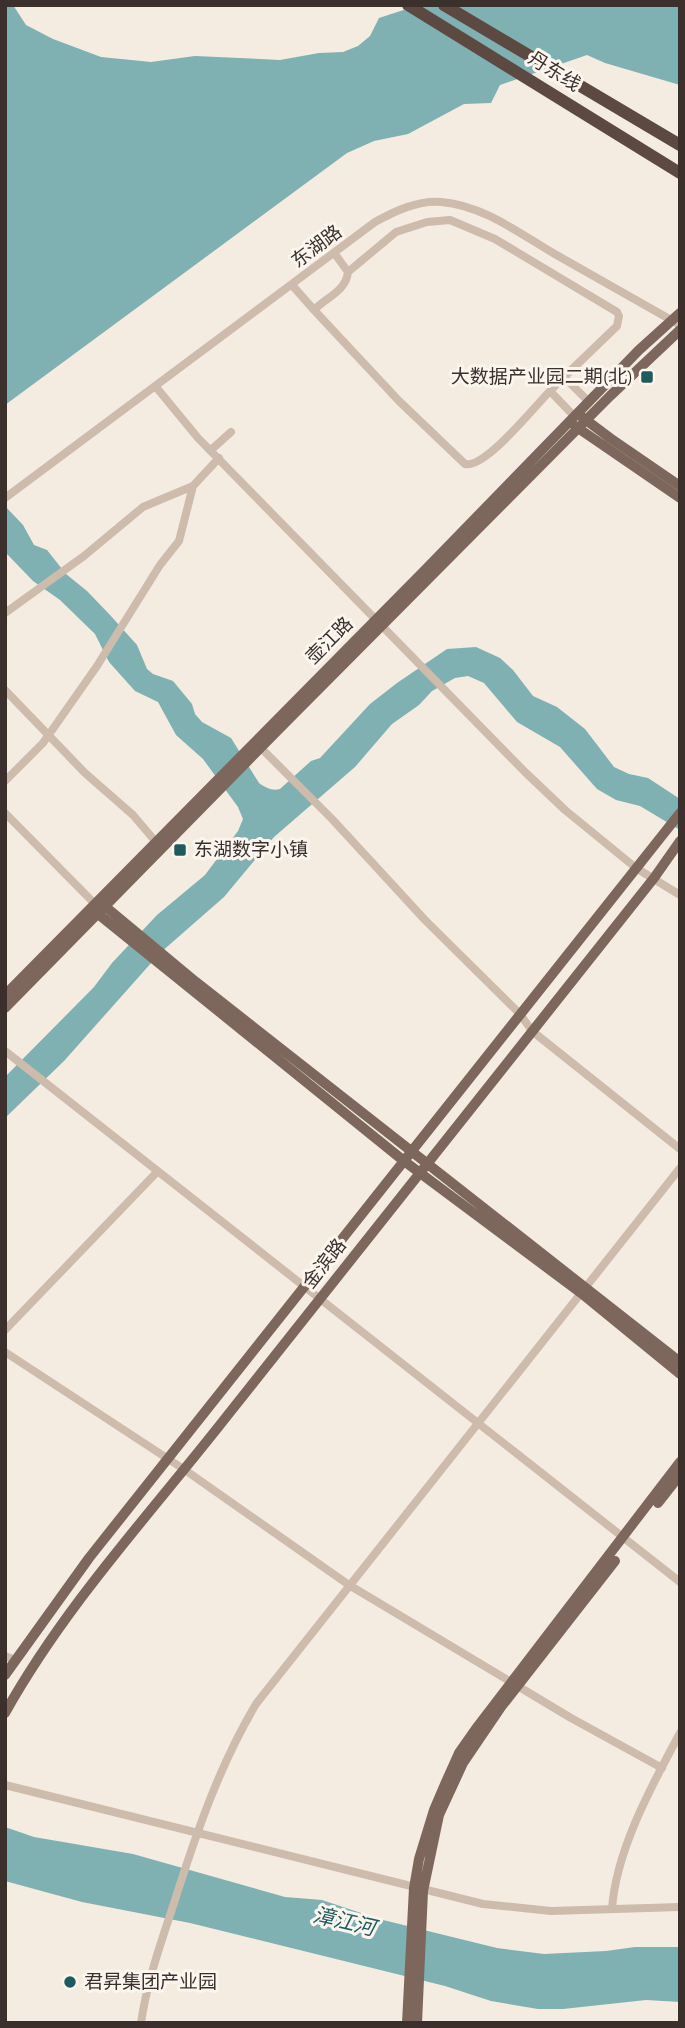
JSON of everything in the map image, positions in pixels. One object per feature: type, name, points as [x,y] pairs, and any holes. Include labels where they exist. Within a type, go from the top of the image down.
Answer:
[{"type":"highway","name":"丹东线","points":[[408,5],[680,173]]},
{"type":"highway","name":"丹东线","points":[[444,5],[680,145]]},
{"type":"main road","name":"壶江路","points":[[578,420],[589,402],[678,322]]},
{"type":"main road","name":"壶江路","points":[[5,995],[254,749],[678,322]]},
{"type":"main road","points":[[578,420],[610,438],[680,486]]},
{"type":"main road","points":[[578,420],[680,498]]},
{"type":"main road","name":"壶江路","points":[[5,1008],[156,842],[216,787]]},
{"type":"main road","name":"金滨路","points":[[5,1675],[10,1658],[680,813]]},
{"type":"main road","name":"金滨路","points":[[5,1713],[59,1626],[533,1031],[680,841]]},
{"type":"main road","points":[[97,906],[173,968],[412,1151],[583,1290],[680,1374]]},
{"type":"main road","points":[[173,968],[404,1161],[680,1362]]},
{"type":"main road","points":[[196,1425],[212,1436]]},
{"type":"main road","points":[[625,1541],[680,1462]]},
{"type":"main road","points":[[407,2023],[413,1990],[418,1889],[428,1827],[453,1765],[478,1726],[680,1475]]},
{"type":"main road","points":[[143,1491],[157,1503]]},
{"type":"main road","points":[[413,1990],[417,2023]]},
{"type":"street","name":"东湖路","points":[[7,497],[375,222],[411,206],[440,202],[471,208],[678,322]]},
{"type":"street","points":[[292,285],[400,401],[469,465],[487,457],[617,326],[619,316],[617,312],[495,239],[450,220],[427,222],[396,232],[348,272]]},
{"type":"street","points":[[314,310],[347,281],[348,272],[335,254]]},
{"type":"street","points":[[564,377],[589,402]]},
{"type":"street","points":[[156,387],[211,450],[565,810],[636,867],[680,895]]},
{"type":"street","points":[[550,391],[578,420]]},
{"type":"street","points":[[211,450],[231,432]]},
{"type":"street","points":[[5,613],[84,556],[143,507],[193,486],[219,458]]},
{"type":"street","points":[[5,781],[50,734],[97,666],[160,565],[179,541],[193,486]]},
{"type":"street","points":[[6,691],[85,773],[134,816],[156,842]]},
{"type":"street","points":[[254,749],[278,763],[425,920],[520,1014],[533,1031],[680,1149]]},
{"type":"street","points":[[5,813],[97,906]]},
{"type":"street","points":[[7,1053],[680,1583]]},
{"type":"street","points":[[141,2023],[146,1993],[197,1833],[228,1756],[256,1704],[680,1168]]},
{"type":"street","points":[[5,1330],[157,1172]]},
{"type":"street","points":[[5,1352],[349,1585],[571,1718],[662,1768]]},
{"type":"street","points":[[612,1909],[627,1845],[680,1733]]},
{"type":"street","points":[[5,1785],[483,1904],[551,1911],[680,1907]]},
{"type":"water","points":[[5,5],[13,5],[26,25],[53,39],[101,57],[151,62],[195,56],[280,60],[343,52],[358,46],[370,36],[379,18],[419,5],[680,5],[680,85],[587,55],[500,85],[491,103],[464,104],[408,134],[374,141],[347,153],[5,405]]},
{"type":"water","points":[[5,506],[23,525],[34,545],[47,550],[66,574],[87,591],[137,645],[147,669],[173,681],[192,704],[195,714],[202,722],[231,738],[259,783],[267,788],[280,789],[311,761],[320,758],[370,704],[447,649],[476,647],[500,658],[533,696],[557,707],[585,729],[614,767],[648,778],[680,799],[680,830],[640,806],[616,800],[597,789],[560,747],[517,722],[484,683],[468,676],[455,678],[432,691],[419,705],[392,724],[355,767],[274,837],[224,897],[160,953],[64,1061],[5,1118],[5,1077],[94,987],[112,963],[157,915],[205,875],[238,831],[243,819],[238,807],[203,759],[176,735],[158,702],[135,691],[109,662],[95,634],[60,600],[33,581],[7,554]]},
{"type":"water","name":"漳江河","points":[[5,1827],[34,1837],[133,1854],[285,1897],[322,1900],[379,1919],[497,1948],[544,1954],[635,1947],[680,1947],[680,2002],[646,2000],[538,2009],[491,2001],[445,1986],[190,1923],[82,1902],[5,1881]]},
{"type":"place","name":"大数据产业园二期(北)","points":[[647,377]]},
{"type":"place","name":"东湖数字小镇","points":[[180,850]]},
{"type":"place","name":"君昇集团产业园","points":[[70,1982]]}]
